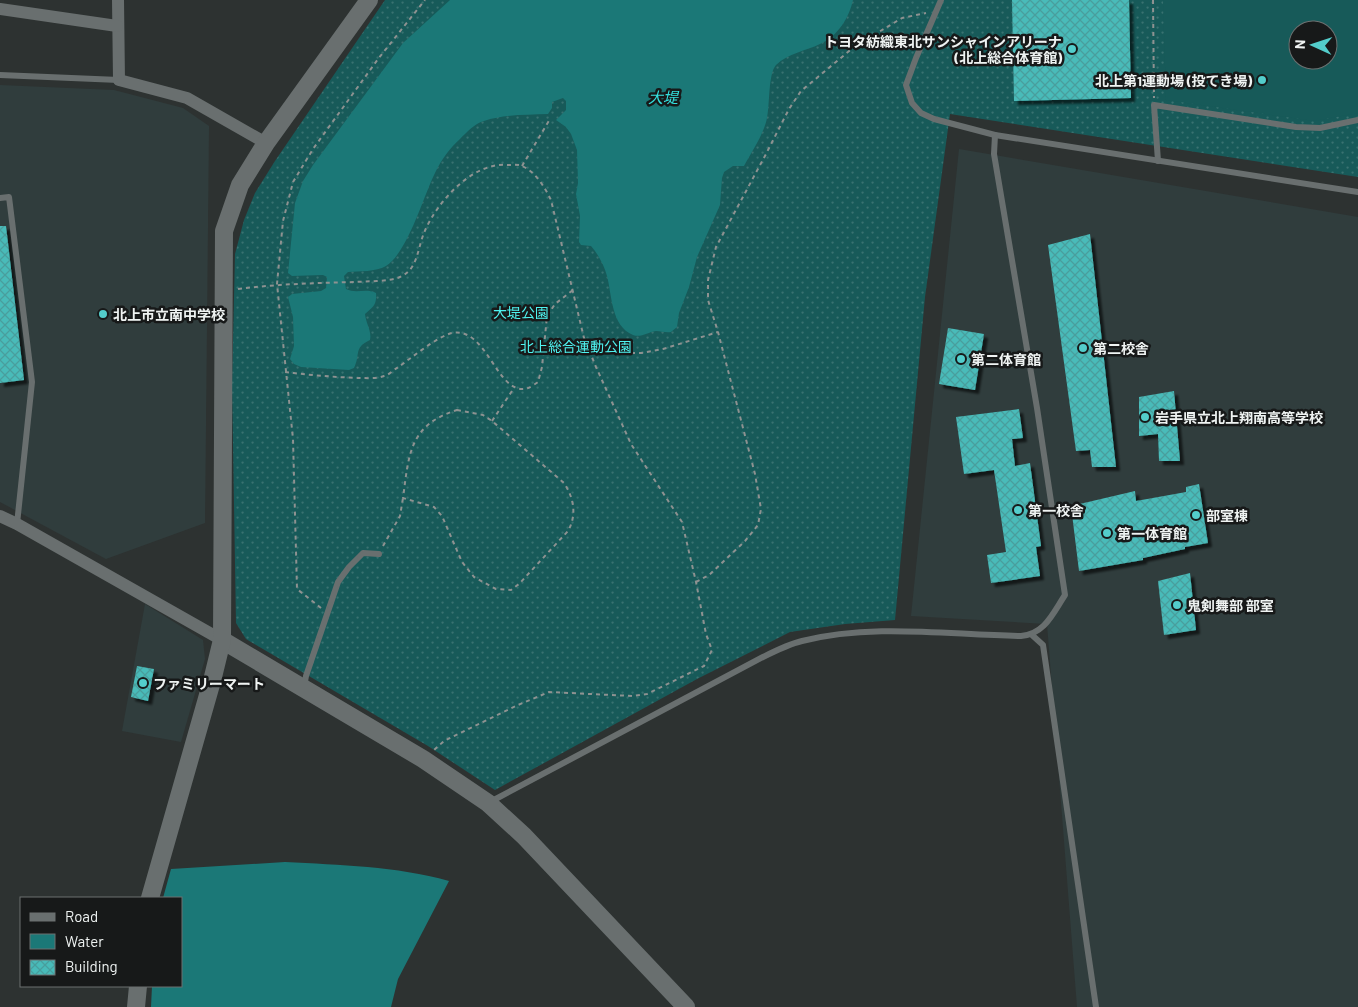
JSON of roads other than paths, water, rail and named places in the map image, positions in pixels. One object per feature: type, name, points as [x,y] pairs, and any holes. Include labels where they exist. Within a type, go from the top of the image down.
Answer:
[{"type":"street","points":[[118,0],[118,80],[187,98],[266,143]]},
{"type":"street","points":[[150,897],[222,640],[224,231],[240,185],[266,143],[369,0]]},
{"type":"street","points":[[0,9],[117,26]]},
{"type":"street","points":[[0,516],[222,640],[423,759],[488,803],[524,836],[686,1007]]},
{"type":"street","points":[[136,1007],[138,987]]},
{"type":"lane","points":[[942,0],[906,84],[912,103],[921,113],[934,119],[995,135],[1358,192]]},
{"type":"lane","points":[[0,76],[118,80]]},
{"type":"lane","points":[[1158,161],[1154,104],[1296,127],[1320,128],[1358,120]]},
{"type":"lane","points":[[488,803],[763,657],[800,641],[842,633],[892,630],[998,636],[1032,635],[1047,624],[1065,595],[1037,408],[994,154],[995,135]]},
{"type":"lane","points":[[0,198],[9,197],[32,382],[17,524]]},
{"type":"lane","points":[[304,689],[306,676],[338,582],[349,567],[363,554],[379,554]]},
{"type":"lane","points":[[1032,635],[1044,645],[1096,1007]]},
{"type":"water","name":"大堤","points":[[450,0],[853,0],[846,20],[832,36],[820,44],[786,58],[773,69],[768,112],[763,130],[744,166],[733,166],[724,172],[720,205],[697,257],[689,287],[679,313],[677,327],[671,332],[656,331],[636,336],[626,331],[616,317],[607,276],[600,260],[591,246],[581,245],[579,242],[580,216],[576,194],[578,183],[577,150],[571,134],[566,127],[556,120],[566,110],[566,101],[563,98],[552,102],[552,108],[548,114],[508,116],[480,122],[456,143],[437,168],[408,237],[394,259],[382,268],[348,272],[344,276],[346,289],[376,293],[374,305],[365,314],[370,340],[359,349],[354,368],[349,370],[301,367],[294,364],[290,359],[294,346],[293,317],[288,297],[292,294],[321,291],[326,288],[327,277],[323,275],[292,276],[288,273],[295,203],[303,181],[403,43]]},
{"type":"water","points":[[285,862],[388,869],[449,881],[398,979],[391,1007],[151,1007],[152,987],[182,987],[182,897],[163,897],[171,869]]},
{"type":"place","name":"トヨタ紡織東北サンシャインアリーナ (北上総合体育館)","points":[[1072,49]]},
{"type":"place","name":"北上第1運動場 (投てき場)","points":[[1262,80]]},
{"type":"place","name":"北上市立南中学校","points":[[103,314]]},
{"type":"place","name":"第二校舎","points":[[1083,348]]},
{"type":"place","name":"第二体育館","points":[[961,359]]},
{"type":"place","name":"岩手県立北上翔南高等学校","points":[[1145,417]]},
{"type":"place","name":"第一校舎","points":[[1018,510]]},
{"type":"place","name":"部室棟","points":[[1196,515]]},
{"type":"place","name":"第一体育館","points":[[1107,533]]},
{"type":"place","name":"鬼剣舞部 部室","points":[[1177,605]]},
{"type":"place","name":"ファミリーマート","points":[[143,683]]},
{"type":"park label","name":"大堤公園","points":[[521,312]]},
{"type":"park label","name":"北上総合運動公園","points":[[576,346]]}]
